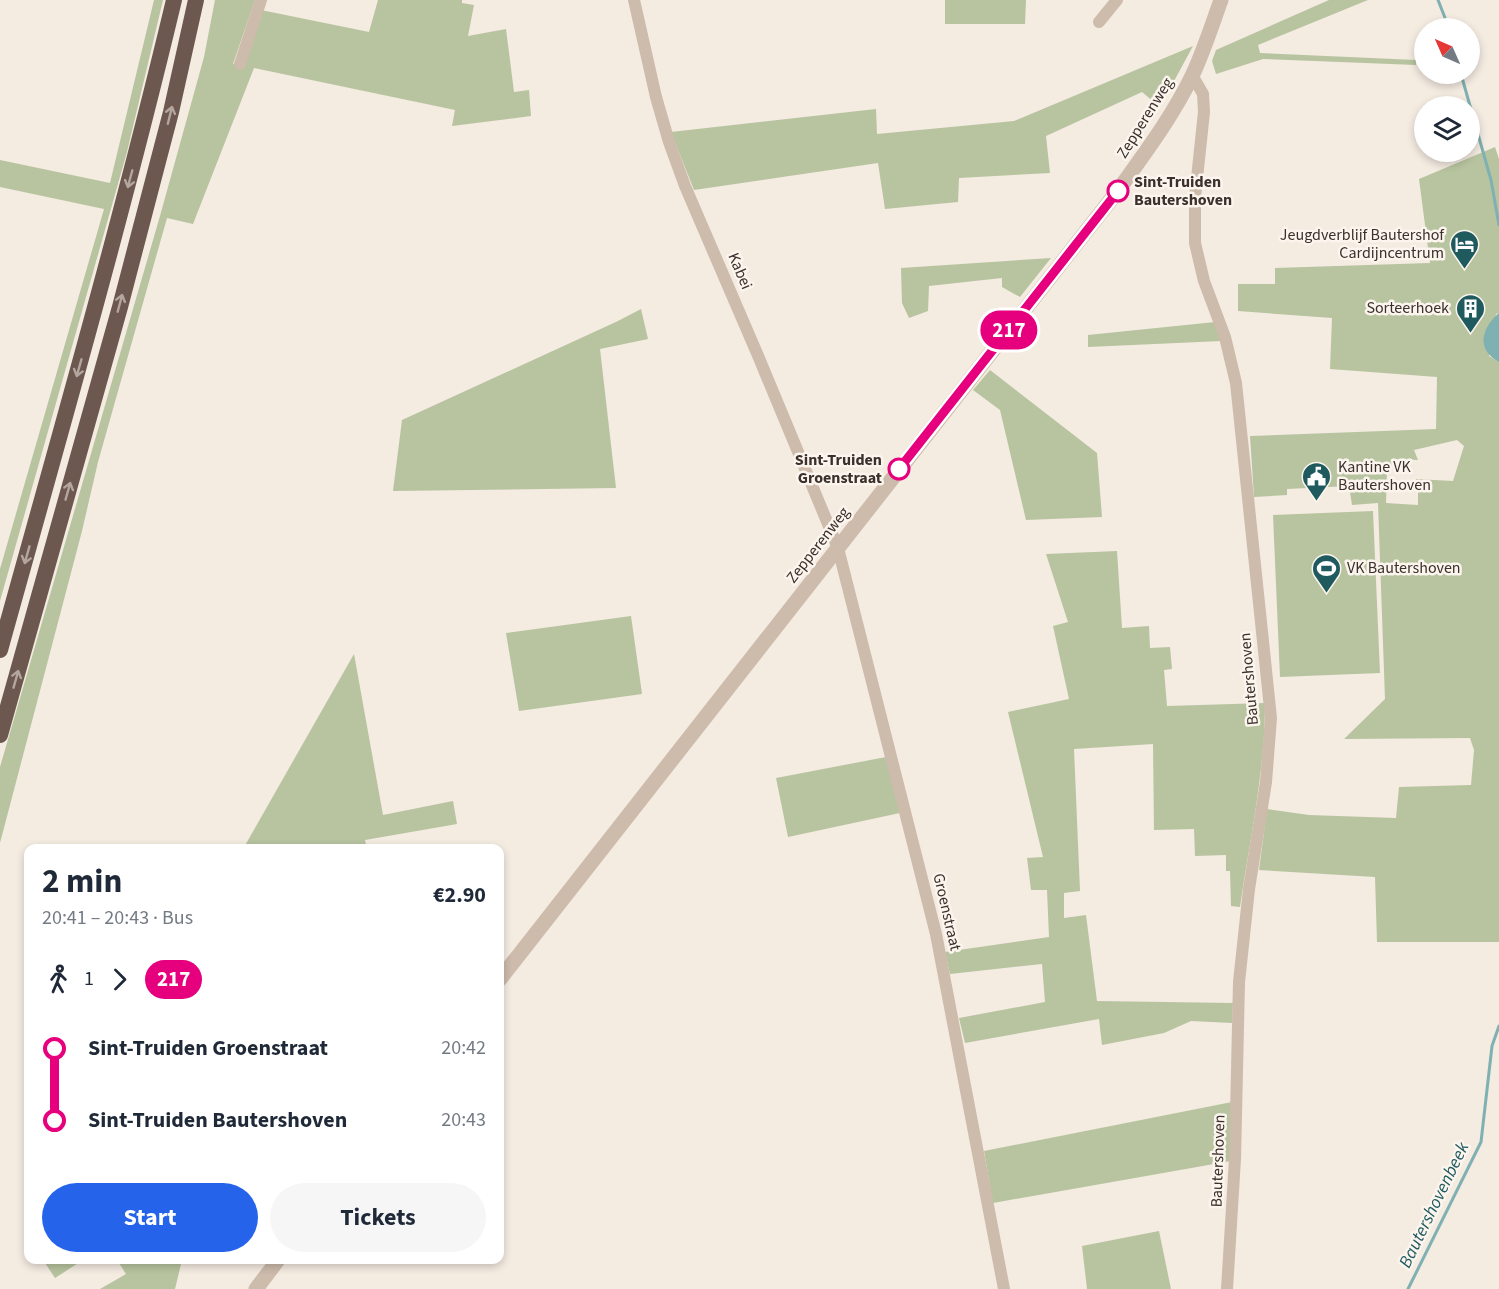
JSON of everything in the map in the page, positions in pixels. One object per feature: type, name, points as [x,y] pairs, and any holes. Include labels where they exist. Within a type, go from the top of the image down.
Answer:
[{"type":"highway","points":[[0,650],[99,295],[174,0]]},
{"type":"highway","points":[[0,735],[120,307],[171,112],[196,0]]},
{"type":"street","points":[[240,64],[261,0]]},
{"type":"street","name":"Kabei","points":[[634,0],[656,96],[685,186],[838,548]]},
{"type":"street","points":[[1099,22],[1117,0]]},
{"type":"street","name":"Zepperenweg","points":[[504,974],[1117,192],[1172,112],[1203,50],[1221,0]]},
{"type":"street","name":"Bautershoven","points":[[1192,75],[1203,94],[1204,112],[1195,197],[1195,243],[1204,281],[1225,337],[1236,383],[1271,718],[1266,782],[1239,982],[1236,1159],[1227,1289]]},
{"type":"street","name":"Groenstraat","points":[[838,548],[936,934],[1004,1289]]},
{"type":"street","points":[[256,1289],[275,1264]]},
{"type":"green space","points":[[154,0],[163,0],[127,152],[0,601],[0,569],[104,209],[0,187],[0,160],[110,183]]},
{"type":"green space","points":[[215,0],[255,0],[233,64],[243,66],[261,10],[369,32],[378,0],[462,0],[462,3],[474,5],[468,36],[506,29],[514,92],[529,90],[531,116],[452,126],[455,110],[254,68],[193,224],[167,218],[98,462],[0,843],[0,767],[160,216],[204,57]]},
{"type":"green space","points":[[945,0],[1026,0],[1025,24],[945,24]]},
{"type":"green space","points":[[1329,0],[1368,0],[1258,45],[1260,53],[1414,60],[1414,65],[1263,59],[1216,74],[1212,61],[1216,50]]},
{"type":"green space","points":[[1193,46],[1160,107],[1142,92],[1046,136],[1050,173],[959,178],[958,202],[885,209],[878,163],[694,190],[671,132],[876,109],[877,134],[1014,121]]},
{"type":"green space","points":[[1495,147],[1499,159],[1499,313],[1496,314],[1489,356],[1499,362],[1499,942],[1377,942],[1375,877],[1259,870],[1267,809],[1309,815],[1396,818],[1399,787],[1471,785],[1474,750],[1470,738],[1344,739],[1385,699],[1378,503],[1352,505],[1349,486],[1287,489],[1287,495],[1254,497],[1250,436],[1436,429],[1437,377],[1330,369],[1332,318],[1238,311],[1238,284],[1275,284],[1275,268],[1430,263],[1419,179],[1459,162],[1480,162],[1480,153]],"holes":[[[1457,440],[1464,446],[1453,481],[1416,479],[1418,505],[1386,503],[1387,467],[1395,466],[1395,459],[1418,460],[1414,450]]]},
{"type":"green space","points":[[1051,258],[1020,297],[1002,287],[1002,278],[929,286],[928,311],[909,318],[902,303],[901,268]]},
{"type":"green space","points":[[641,309],[648,339],[600,349],[616,488],[393,491],[402,420]]},
{"type":"green space","points":[[1215,322],[1221,341],[1088,347],[1088,335]]},
{"type":"green space","points":[[990,370],[1097,453],[1102,517],[1026,520],[1000,410],[973,390]]},
{"type":"green space","name":"VK Bautershoven","points":[[1373,511],[1380,673],[1280,677],[1273,515]]},
{"type":"green space","points":[[1117,551],[1122,628],[1149,626],[1150,648],[1170,647],[1172,669],[1164,670],[1167,706],[1265,703],[1256,805],[1240,907],[1231,906],[1230,871],[1226,871],[1226,855],[1195,856],[1194,829],[1154,830],[1153,744],[1074,749],[1080,891],[1064,893],[1064,918],[1086,915],[1097,1001],[1233,1003],[1232,1023],[1191,1021],[1164,1033],[1102,1045],[1099,1019],[965,1043],[959,1018],[1045,1002],[1042,964],[950,974],[945,952],[1049,937],[1047,890],[1031,890],[1027,858],[1043,857],[1008,712],[1069,699],[1053,626],[1068,622],[1046,554]]},
{"type":"green space","points":[[631,616],[642,694],[519,711],[506,633]]},
{"type":"green space","points":[[354,654],[383,815],[453,801],[457,824],[365,840],[366,844],[246,844]]},
{"type":"green space","points":[[886,757],[900,813],[788,837],[776,778]]},
{"type":"green space","points":[[1232,1102],[1231,1161],[993,1203],[984,1151]]},
{"type":"green space","points":[[1159,1231],[1171,1289],[1087,1289],[1082,1246]]},
{"type":"green space","points":[[46,1264],[77,1264],[55,1278]]},
{"type":"green space","points":[[120,1264],[181,1264],[175,1289],[100,1289],[126,1274]]},
{"type":"water","points":[[1499,313],[1499,362],[1486,350],[1484,335],[1489,324]]},
{"type":"waterway","name":"Bautershovenbeek","points":[[1438,0],[1445,18]]},
{"type":"waterway","name":"Bautershovenbeek","points":[[1464,84],[1491,180],[1499,225]]},
{"type":"waterway","name":"Bautershovenbeek","points":[[1408,1289],[1481,1142],[1492,1046],[1499,1026]]},
{"type":"bus line","name":"217","points":[[899,469],[1118,191]]},
{"type":"place","name":"Sint-Truiden Bautershoven","points":[[1118,191]]},
{"type":"place","name":"Jeugdverblijf Bautershof Cardijncentrum","points":[[1465,270]]},
{"type":"place","name":"Sorteerhoek","points":[[1470,334]]},
{"type":"place","name":"Sint-Truiden Groenstraat","points":[[899,469]]},
{"type":"place","name":"Kantine VK Bautershoven","points":[[1317,502]]},
{"type":"place","name":"VK Bautershoven","points":[[1326,594]]}]
